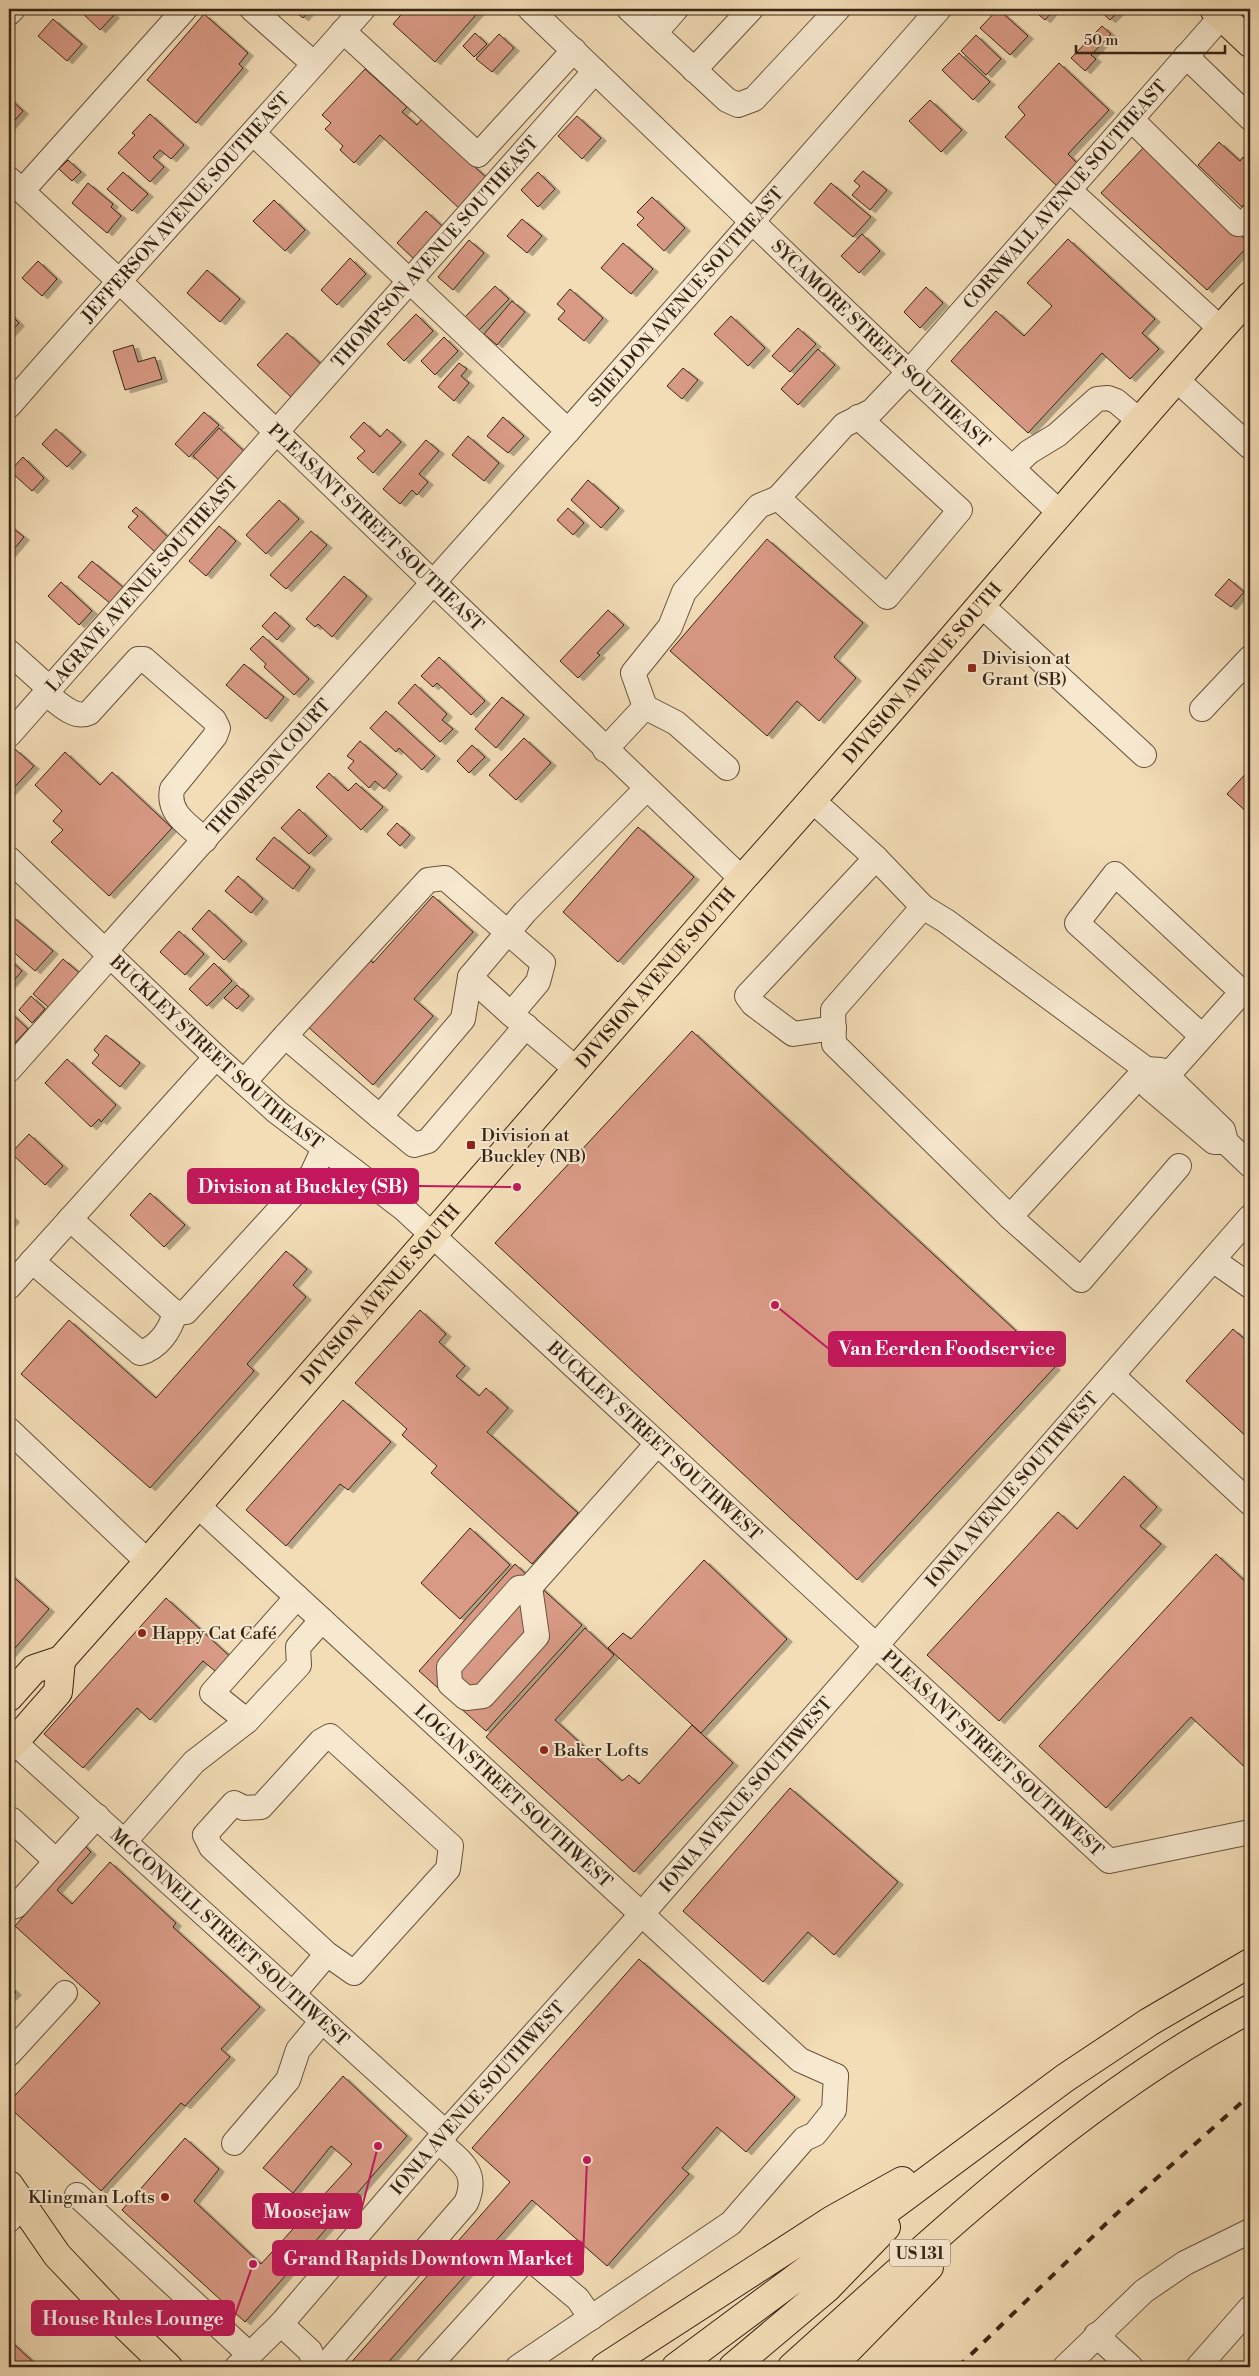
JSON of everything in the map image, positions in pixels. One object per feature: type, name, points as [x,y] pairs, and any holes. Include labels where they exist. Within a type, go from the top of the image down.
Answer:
[{"type":"main road","points":[[1221,11],[1250,43]]},
{"type":"main road","name":"DIVISION AVENUE SOUTH","points":[[9,1697],[34,1669],[61,1660],[812,800],[1176,379],[1221,329],[1247,306]]},
{"type":"main road","points":[[12,1745],[58,1692],[61,1660]]},
{"type":"main road","name":"US 131","points":[[676,2367],[983,2138],[1118,2042],[1194,1994],[1250,1963]]},
{"type":"main road","name":"US 131","points":[[792,2367],[987,2192],[1108,2098],[1172,2055],[1248,2010]]},
{"type":"main road","points":[[606,2367],[832,2220],[983,2138]]},
{"type":"main road","points":[[831,2367],[1050,2143]]},
{"type":"main road","points":[[733,2367],[827,2288],[943,2168]]},
{"type":"main road","points":[[13,2204],[57,2255],[111,2312],[166,2365]]},
{"type":"street","points":[[9,13],[13,9]]},
{"type":"street","points":[[16,185],[184,9]]},
{"type":"street","points":[[252,9],[314,64]]},
{"type":"street","name":"JEFFERSON AVENUE SOUTHEAST","points":[[9,406],[118,280],[253,133],[363,9]]},
{"type":"street","name":"SYCAMORE STREET SOUTHEAST","points":[[530,9],[909,372],[1060,512]]},
{"type":"street","points":[[629,9],[726,100],[738,104],[754,99],[838,9]]},
{"type":"street","points":[[655,33],[676,9]]},
{"type":"street","points":[[694,70],[751,9]]},
{"type":"street","name":"SHELDON AVENUE SOUTHEAST","points":[[433,583],[568,431],[933,11]]},
{"type":"street","name":"CORNWALL AVENUE SOUTHEAST","points":[[778,498],[844,425],[872,411],[909,372],[1186,56],[1221,11]]},
{"type":"street","points":[[343,32],[502,178]]},
{"type":"street","points":[[478,155],[574,50]]},
{"type":"street","points":[[1186,56],[1250,118]]},
{"type":"street","name":"THOMPSON AVENUE SOUTHEAST","points":[[277,434],[596,71]]},
{"type":"street","points":[[1131,119],[1238,224],[1248,223]]},
{"type":"street","points":[[253,133],[409,283],[568,431]]},
{"type":"street","name":"PLEASANT STREET SOUTHEAST","points":[[16,185],[118,280],[605,750],[742,879]]},
{"type":"street","points":[[1069,190],[1221,329]]},
{"type":"street","points":[[1176,379],[1250,447]]},
{"type":"street","points":[[1012,468],[1029,452],[1057,435],[1097,400],[1108,398],[1116,401],[1140,421]]},
{"type":"street","points":[[727,768],[676,723],[644,707],[633,673],[670,627],[684,592],[759,506],[778,498],[887,596],[960,510],[858,418]]},
{"type":"street","name":"LAGRAVE AVENUE SOUTHEAST","points":[[9,735],[277,434]]},
{"type":"street","name":"THOMPSON COURT","points":[[9,1070],[206,840],[433,583]]},
{"type":"street","points":[[981,605],[1144,755]]},
{"type":"street","points":[[9,652],[61,705],[78,715],[89,713],[138,659],[144,659],[214,720],[218,728],[215,736],[172,790],[170,799],[171,808],[178,816],[206,840]]},
{"type":"street","points":[[1202,709],[1250,658]]},
{"type":"street","points":[[605,750],[644,707]]},
{"type":"street","points":[[380,1117],[463,1019],[470,977],[509,931],[646,789]]},
{"type":"street","points":[[812,800],[876,858],[923,907],[946,921],[1157,1072],[1222,1130],[1226,1142],[1250,1165]]},
{"type":"street","points":[[834,1028],[793,1034],[753,1004],[747,996],[876,858]]},
{"type":"street","name":"BUCKLEY STREET SOUTHEAST","points":[[9,859],[244,1082],[278,1112],[397,1203],[432,1236]]},
{"type":"street","points":[[1010,1217],[1157,1072],[1202,1036],[1242,992],[1115,874],[1077,924],[1202,1036]]},
{"type":"street","points":[[244,1082],[285,1036],[428,880],[444,878],[509,931],[542,963],[538,982],[519,1020],[428,1141],[414,1144],[285,1036]]},
{"type":"street","points":[[923,907],[833,1010],[834,1044],[1010,1217],[1081,1280],[1179,1166]]},
{"type":"street","points":[[470,977],[576,1069]]},
{"type":"street","points":[[9,1288],[216,1057]]},
{"type":"street","points":[[70,1219],[175,1313],[186,1312],[312,1174],[324,1148]]},
{"type":"street","name":"IONIA AVENUE SOUTHWEST","points":[[243,2361],[276,2329],[442,2137],[641,1915],[1250,1217]]},
{"type":"street","name":"BUCKLEY STREET SOUTHWEST","points":[[432,1236],[876,1646]]},
{"type":"street","points":[[1213,1260],[1250,1286]]},
{"type":"street","points":[[32,1261],[140,1353],[151,1350],[171,1326],[175,1313]]},
{"type":"street","points":[[1113,1376],[1250,1503]]},
{"type":"street","points":[[9,1430],[148,1562]]},
{"type":"street","points":[[530,1586],[537,1636],[483,1696],[466,1698],[450,1684],[449,1667],[519,1588],[530,1586],[657,1444]]},
{"type":"street","name":"LOGAN STREET SOUTHWEST","points":[[197,1506],[800,2060],[836,2076],[834,2110],[815,2134],[804,2139],[731,2223],[591,2318]]},
{"type":"street","points":[[247,1721],[212,1693],[296,1597]]},
{"type":"street","points":[[125,1841],[194,1762],[247,1721],[299,1665],[298,1648],[322,1620]]},
{"type":"street","name":"PLEASANT STREET SOUTHWEST","points":[[876,1646],[1109,1861],[1250,1832]]},
{"type":"street","points":[[330,1736],[451,1846],[448,1869],[354,1973],[327,1954],[210,1847],[205,1835],[234,1802],[244,1808],[261,1807],[321,1741],[330,1736]]},
{"type":"street","name":"MCCONNELL STREET SOUTHWEST","points":[[12,1745],[97,1816],[327,2025],[442,2137],[466,2167],[472,2178],[470,2193],[466,2203],[330,2360],[321,2367]]},
{"type":"street","points":[[9,1908],[16,1906],[97,1816]]},
{"type":"street","points":[[12,1820],[56,1861]]},
{"type":"street","points":[[293,1994],[327,1954]]},
{"type":"street","points":[[9,2054],[65,1993]]},
{"type":"street","points":[[234,2143],[288,2080],[295,2063],[305,2059],[327,2025]]},
{"type":"street","points":[[77,2195],[243,2361]]},
{"type":"street","points":[[1065,2367],[1144,2290],[1185,2263],[1250,2231]]},
{"type":"street","points":[[428,2367],[528,2257],[578,2299],[591,2318],[518,2367]]},
{"type":"street","points":[[1198,2367],[1250,2308]]},
{"type":"street","points":[[276,2329],[302,2363],[311,2367]]},
{"type":"street","points":[[276,2329],[310,2351],[316,2367]]},
{"type":"street","points":[[1096,2335],[1131,2367]]},
{"type":"building","points":[[78,9],[106,9],[114,15],[100,30]]},
{"type":"building","points":[[292,9],[308,9],[310,10],[303,18]]},
{"type":"building","points":[[406,9],[481,9],[435,62],[393,24]]},
{"type":"building","points":[[998,9],[1028,36],[1010,55],[980,28]]},
{"type":"building","points":[[1032,9],[1054,9],[1045,20]]},
{"type":"building","points":[[1098,9],[1121,9],[1110,20]]},
{"type":"building","points":[[204,14],[248,53],[239,64],[243,68],[196,123],[147,80]]},
{"type":"building","points":[[53,19],[82,44],[67,61],[38,36]]},
{"type":"building","points":[[1102,26],[1111,34],[1091,55],[1096,59],[1085,71],[1071,58]]},
{"type":"building","points":[[475,33],[487,44],[474,57],[463,46]]},
{"type":"building","points":[[499,34],[514,48],[492,72],[476,59]]},
{"type":"building","points":[[976,35],[1001,59],[986,75],[961,51]]},
{"type":"building","points":[[959,53],[990,82],[973,100],[942,70]]},
{"type":"building","points":[[1059,63],[1109,110],[1068,154],[1078,164],[1057,186],[1005,137],[1025,115],[1018,107]]},
{"type":"building","points":[[365,69],[407,107],[402,112],[417,125],[422,119],[489,180],[461,210],[380,135],[354,163],[340,150],[343,146],[325,129],[331,123],[322,115]]},
{"type":"building","points":[[9,98],[23,111],[9,127]]},
{"type":"building","points":[[930,100],[962,130],[941,152],[909,121]]},
{"type":"building","points":[[150,114],[184,145],[171,159],[160,150],[153,157],[164,167],[150,182],[118,153],[135,135],[132,133]]},
{"type":"building","points":[[577,116],[601,138],[582,159],[558,136]]},
{"type":"building","points":[[1219,142],[1240,161],[1243,157],[1250,164],[1250,198],[1242,207],[1198,165]]},
{"type":"building","points":[[1144,147],[1250,244],[1207,290],[1101,193]]},
{"type":"building","points":[[68,160],[81,172],[72,181],[59,169]]},
{"type":"building","points":[[863,171],[887,190],[870,210],[852,195],[860,186],[854,181]]},
{"type":"building","points":[[123,172],[148,194],[132,211],[107,189]]},
{"type":"building","points":[[538,172],[555,189],[538,207],[521,190]]},
{"type":"building","points":[[88,183],[113,204],[111,207],[121,216],[107,233],[72,203]]},
{"type":"building","points":[[831,183],[871,217],[853,237],[814,203]]},
{"type":"building","points":[[652,197],[685,228],[664,251],[637,225],[644,218],[637,212]]},
{"type":"building","points":[[274,200],[305,230],[285,251],[253,221]]},
{"type":"building","points":[[426,211],[444,228],[415,260],[397,243]]},
{"type":"building","points":[[522,219],[542,236],[527,253],[507,236]]},
{"type":"building","points":[[862,234],[880,251],[859,273],[841,256]]},
{"type":"building","points":[[1068,239],[1155,319],[1142,333],[1159,349],[1130,379],[1102,353],[1028,433],[951,361],[996,311],[1024,336],[1052,306],[1027,283]]},
{"type":"building","points":[[469,240],[484,253],[453,290],[438,277]]},
{"type":"building","points":[[623,243],[653,269],[631,294],[601,268]]},
{"type":"building","points":[[350,258],[366,274],[337,305],[321,290]]},
{"type":"building","points":[[38,261],[57,279],[42,296],[22,278]]},
{"type":"building","points":[[207,270],[240,299],[220,322],[187,293]]},
{"type":"building","points":[[495,286],[509,299],[479,330],[465,317]]},
{"type":"building","points":[[926,287],[943,303],[920,328],[904,312]]},
{"type":"building","points":[[570,289],[603,318],[584,341],[558,319],[565,311],[557,304]]},
{"type":"building","points":[[512,301],[525,312],[497,345],[484,334]]},
{"type":"building","points":[[9,313],[19,323],[9,334]]},
{"type":"building","points":[[416,314],[433,331],[404,361],[387,344]]},
{"type":"building","points":[[731,316],[765,348],[748,366],[714,334]]},
{"type":"building","points":[[798,328],[816,344],[790,372],[772,356]]},
{"type":"building","points":[[287,333],[321,364],[291,397],[257,365]]},
{"type":"building","points":[[444,337],[458,351],[435,375],[421,361]]},
{"type":"building","points":[[133,345],[138,362],[155,357],[162,379],[125,390],[113,351]]},
{"type":"building","points":[[818,349],[835,365],[798,405],[781,389]]},
{"type":"building","points":[[459,363],[467,369],[461,376],[469,383],[454,401],[438,387]]},
{"type":"building","points":[[683,368],[698,380],[682,399],[667,386]]},
{"type":"building","points":[[204,412],[219,425],[189,457],[175,444]]},
{"type":"building","points":[[503,417],[524,436],[508,453],[487,436]]},
{"type":"building","points":[[364,422],[380,437],[387,429],[401,442],[373,473],[357,458],[365,451],[350,437]]},
{"type":"building","points":[[219,428],[246,453],[220,481],[193,456]]},
{"type":"building","points":[[56,429],[81,452],[67,467],[42,444]]},
{"type":"building","points":[[468,436],[499,463],[484,481],[452,455]]},
{"type":"building","points":[[426,440],[439,451],[419,474],[428,482],[417,495],[412,490],[400,504],[383,489]]},
{"type":"building","points":[[23,457],[44,478],[32,491],[10,471]]},
{"type":"building","points":[[588,480],[619,508],[601,528],[571,500]]},
{"type":"building","points":[[279,500],[299,519],[266,554],[246,535]]},
{"type":"building","points":[[136,507],[169,538],[155,552],[128,527],[138,516],[132,511]]},
{"type":"building","points":[[568,508],[584,523],[573,535],[557,520]]},
{"type":"building","points":[[9,525],[24,537],[9,555]]},
{"type":"building","points":[[219,526],[236,541],[206,576],[189,561]]},
{"type":"building","points":[[311,531],[327,545],[286,589],[270,575]]},
{"type":"building","points":[[767,539],[863,623],[834,657],[856,678],[819,721],[797,701],[767,736],[670,651]]},
{"type":"building","points":[[92,561],[124,588],[111,604],[78,577]]},
{"type":"building","points":[[344,576],[367,596],[332,637],[318,624],[315,627],[306,619]]},
{"type":"building","points":[[1229,579],[1244,592],[1231,607],[1215,595]]},
{"type":"building","points":[[61,582],[92,611],[79,625],[48,596]]},
{"type":"building","points":[[608,610],[624,625],[597,653],[600,655],[578,678],[560,661]]},
{"type":"building","points":[[275,612],[290,626],[277,640],[262,626]]},
{"type":"building","points":[[263,636],[309,679],[294,695],[264,667],[266,664],[250,649]]},
{"type":"building","points":[[439,657],[485,701],[471,715],[437,683],[433,687],[421,676]]},
{"type":"building","points":[[244,664],[284,697],[266,719],[226,685]]},
{"type":"building","points":[[415,684],[447,714],[442,720],[453,729],[440,742],[398,703]]},
{"type":"building","points":[[502,697],[524,715],[496,748],[475,729]]},
{"type":"building","points":[[386,711],[435,756],[422,770],[399,748],[396,752],[370,728]]},
{"type":"building","points":[[524,738],[551,763],[516,800],[489,775]]},
{"type":"building","points":[[360,741],[397,774],[384,789],[375,781],[369,788],[348,768],[354,761],[347,756]]},
{"type":"building","points":[[472,745],[485,757],[469,773],[457,761]]},
{"type":"building","points":[[15,749],[34,766],[9,793],[9,755]]},
{"type":"building","points":[[65,752],[100,785],[112,772],[172,828],[109,896],[51,842],[63,830],[53,821],[62,811],[35,785]]},
{"type":"building","points":[[1250,769],[1250,815],[1227,794]]},
{"type":"building","points":[[329,773],[348,791],[356,783],[383,807],[361,830],[316,787]]},
{"type":"building","points":[[299,809],[327,836],[309,854],[281,828]]},
{"type":"building","points":[[397,823],[410,835],[400,846],[387,834]]},
{"type":"building","points":[[638,827],[694,877],[618,962],[563,912]]},
{"type":"building","points":[[274,837],[310,867],[293,889],[256,859]]},
{"type":"building","points":[[238,876],[263,899],[251,913],[225,891]]},
{"type":"building","points":[[433,896],[473,932],[414,999],[433,1016],[373,1085],[306,1025],[366,956],[373,963]]},
{"type":"building","points":[[209,910],[242,941],[224,960],[192,929]]},
{"type":"building","points":[[12,916],[53,951],[35,971],[9,948],[9,920]]},
{"type":"building","points":[[179,931],[204,954],[185,975],[160,952]]},
{"type":"building","points":[[9,959],[22,971],[9,986]]},
{"type":"building","points":[[63,959],[82,975],[52,1010],[33,994]]},
{"type":"building","points":[[214,963],[232,981],[207,1006],[189,989]]},
{"type":"building","points":[[237,985],[249,996],[237,1009],[224,998]]},
{"type":"building","points":[[31,996],[45,1009],[32,1023],[19,1010]]},
{"type":"building","points":[[10,1012],[28,1029],[11,1047],[9,1045]]},
{"type":"building","points":[[692,1031],[1055,1367],[857,1580],[495,1243]]},
{"type":"building","points":[[106,1035],[140,1063],[120,1087],[92,1063],[99,1055],[94,1050]]},
{"type":"building","points":[[67,1059],[116,1105],[101,1122],[99,1119],[91,1127],[45,1083]]},
{"type":"building","points":[[29,1134],[63,1166],[45,1185],[11,1153]]},
{"type":"building","points":[[150,1193],[185,1225],[164,1247],[130,1215]]},
{"type":"building","points":[[9,1214],[14,1219],[9,1225]]},
{"type":"building","points":[[286,1251],[307,1269],[293,1285],[306,1297],[247,1364],[254,1371],[150,1488],[21,1374],[69,1320],[156,1398]]},
{"type":"building","points":[[420,1310],[446,1334],[439,1342],[465,1366],[456,1376],[479,1396],[486,1388],[508,1408],[487,1432],[578,1513],[532,1564],[431,1473],[437,1466],[402,1435],[407,1429],[355,1383]]},
{"type":"building","points":[[1233,1329],[1250,1344],[1250,1440],[1186,1381]]},
{"type":"building","points":[[343,1400],[391,1442],[348,1490],[340,1484],[286,1546],[246,1510]]},
{"type":"building","points":[[1124,1476],[1157,1507],[1140,1526],[1161,1544],[999,1721],[927,1655],[1058,1512],[1077,1529]]},
{"type":"building","points":[[470,1528],[510,1565],[460,1619],[421,1583]]},
{"type":"building","points":[[1216,1554],[1250,1586],[1250,1772],[1191,1717],[1106,1808],[1039,1746]]},
{"type":"building","points":[[704,1560],[787,1639],[701,1733],[608,1648],[623,1633],[631,1639]]},
{"type":"building","points":[[515,1564],[582,1625],[486,1731],[419,1671]]},
{"type":"building","points":[[9,1573],[49,1609],[9,1655]]},
{"type":"building","points":[[166,1598],[235,1661],[221,1676],[203,1661],[150,1720],[137,1708],[83,1768],[44,1734]]},
{"type":"building","name":"Baker Lofts","points":[[585,1628],[614,1655],[555,1720],[622,1781],[629,1775],[639,1784],[692,1725],[733,1763],[634,1872],[486,1737]]},
{"type":"building","points":[[790,1788],[898,1882],[834,1955],[808,1932],[763,1982],[683,1911]]},
{"type":"building","points":[[80,1841],[91,1852],[57,1890],[72,1904],[110,1862],[176,1923],[173,1927],[260,2007],[221,2049],[230,2057],[185,2106],[181,2103],[101,2191],[9,2107],[9,2102],[100,2003],[15,1926],[29,1910],[22,1905]]},
{"type":"building","points":[[639,1959],[795,2097],[746,2152],[717,2127],[682,2168],[689,2174],[607,2266],[532,2200],[384,2367],[349,2367],[510,2182],[472,2148]]},
{"type":"building","points":[[9,1986],[16,1992],[9,1999]]},
{"type":"building","name":"Klingman Lofts","points":[[343,2076],[407,2136],[245,2322],[122,2210],[185,2138],[219,2169],[194,2201],[261,2264],[352,2164],[331,2146],[293,2193],[263,2168]]},
{"type":"building","points":[[9,2340],[39,2367],[9,2367]]},
{"type":"railway","points":[[958,2367],[1113,2217],[1250,2095]]},
{"type":"place","name":"Division at Grant (SB)","points":[[972,668]]},
{"type":"place","name":"Division at Buckley (NB)","points":[[471,1145]]},
{"type":"place","name":"Division at Buckley (SB)","points":[[517,1187]]},
{"type":"place","name":"Van Eerden Foodservice","points":[[775,1305]]},
{"type":"place","name":"Happy Cat Café","points":[[142,1633]]},
{"type":"place","name":"Baker Lofts","points":[[544,1750]]},
{"type":"place","name":"Moosejaw","points":[[378,2146]]},
{"type":"place","name":"Grand Rapids Downtown Market","points":[[587,2160]]},
{"type":"place","name":"Klingman Lofts","points":[[165,2197]]},
{"type":"place","name":"House Rules Lounge","points":[[253,2264]]}]
